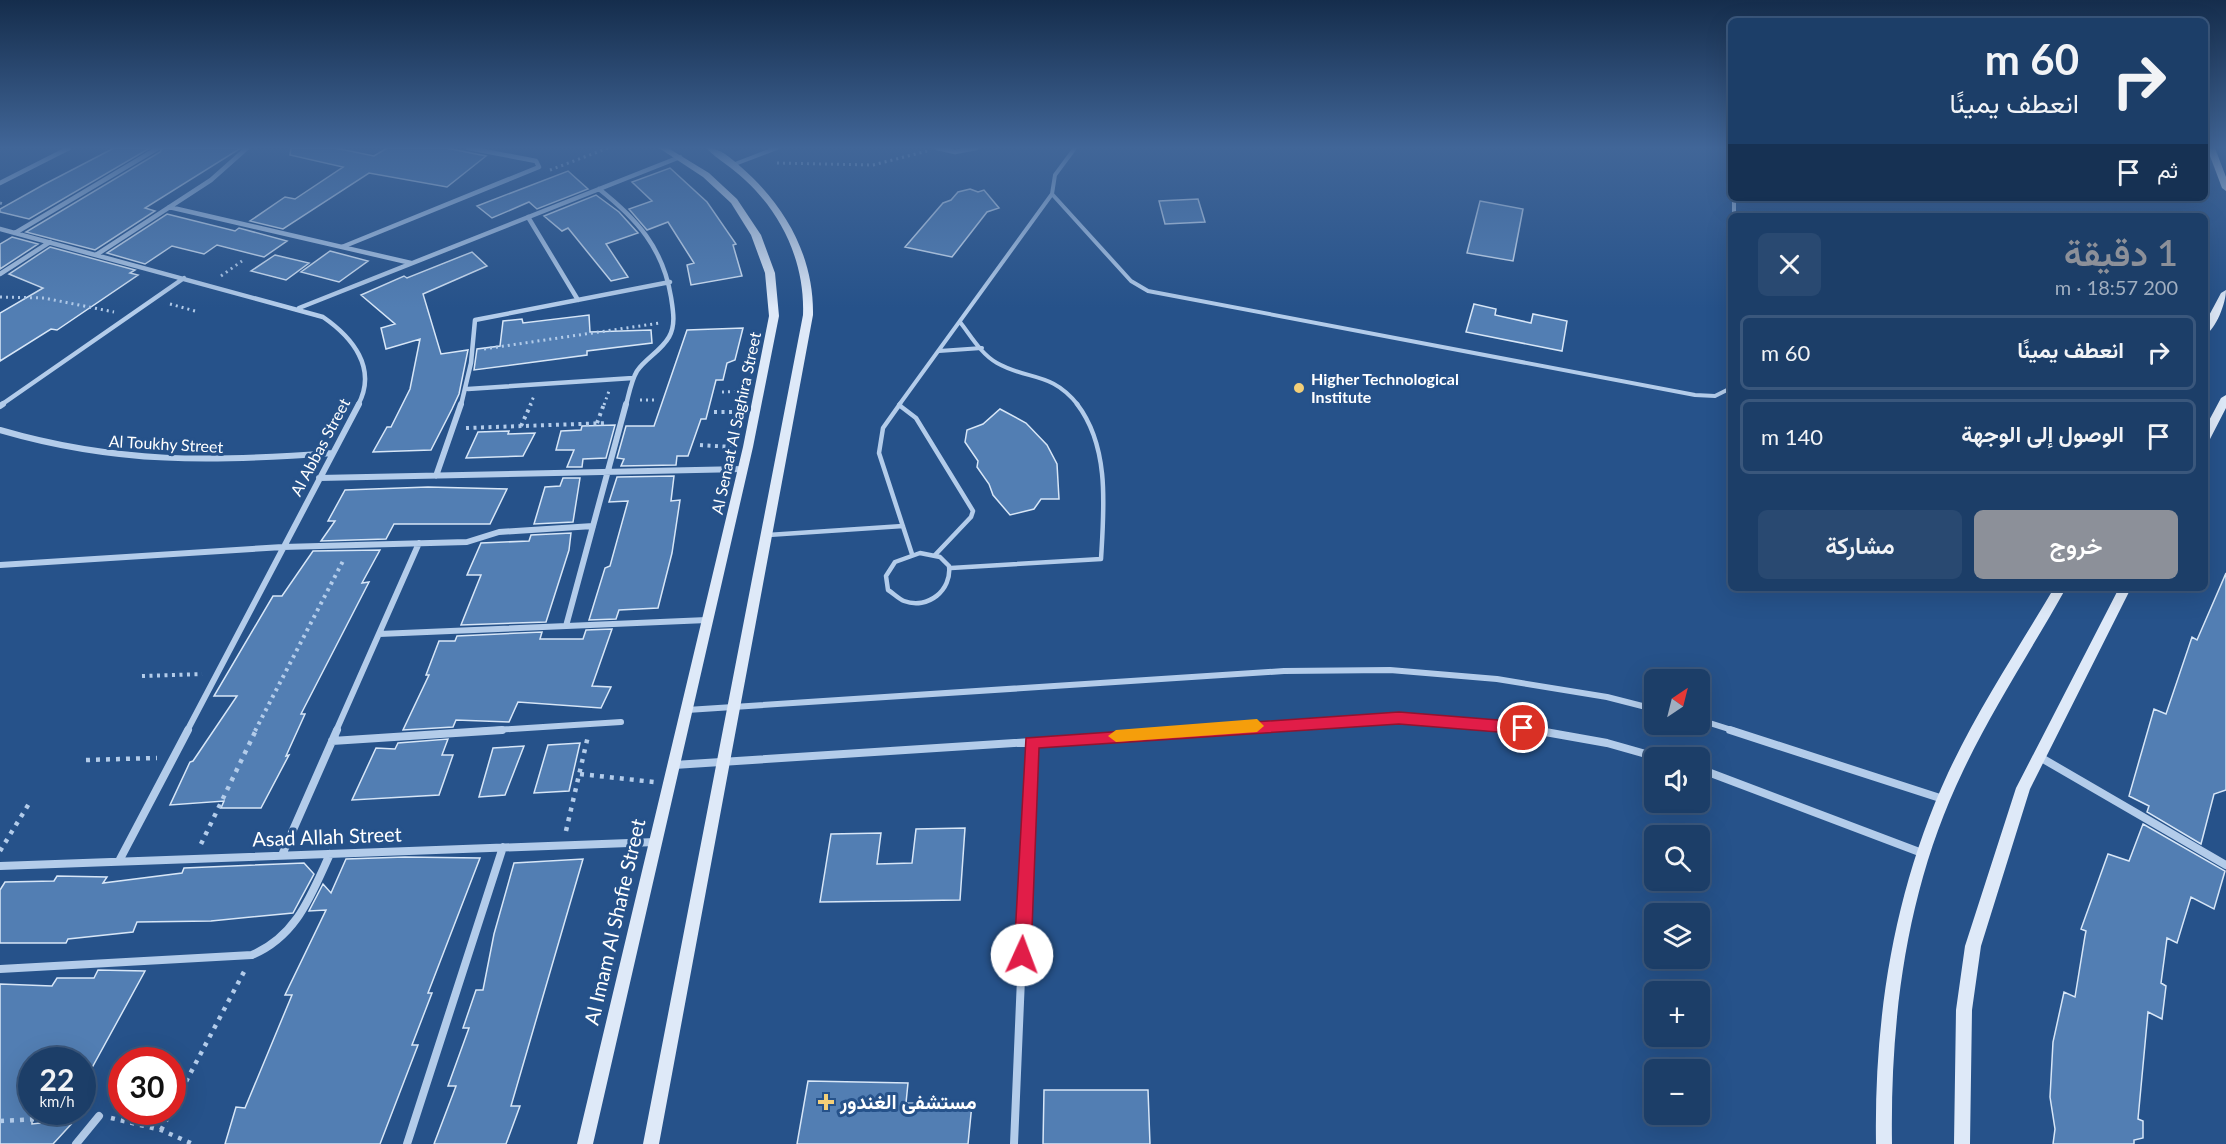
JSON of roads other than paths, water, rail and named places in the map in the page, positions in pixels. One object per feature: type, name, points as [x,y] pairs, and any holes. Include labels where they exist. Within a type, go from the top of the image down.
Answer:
[{"type":"street","points":[[15,233],[68,201]]},
{"type":"street","points":[[96,255],[179,201]]},
{"type":"street","points":[[342,247],[458,201]]},
{"type":"street","points":[[299,308],[568,201]]},
{"type":"street","points":[[566,626],[633,378],[639,366],[669,338],[674,321],[670,282],[657,246],[632,214],[615,201]]},
{"type":"street","name":"Al Senaat Al Saghira Street","points":[[687,710],[756,412],[774,316],[770,273],[756,235],[734,201]]},
{"type":"street","points":[[651,1144],[768,535],[808,310],[803,265],[787,226],[770,201]]},
{"type":"street","points":[[170,207],[411,263]]},
{"type":"street","points":[[528,217],[578,300]]},
{"type":"street","points":[[0,235],[3,230]]},
{"type":"street","name":"Al Abbas Street","points":[[3,230],[323,316],[342,328],[356,344],[365,368],[362,398],[119,861]]},
{"type":"street","points":[[0,274],[50,243]]},
{"type":"street","points":[[0,406],[184,278]]},
{"type":"street","points":[[436,476],[468,389],[474,351],[475,320],[670,282]]},
{"type":"street","points":[[2208,326],[2226,293]]},
{"type":"street","points":[[468,389],[633,378]]},
{"type":"street","points":[[2208,432],[2226,398]]},
{"type":"street","name":"Al Toukhy Street","points":[[0,430],[46,446],[132,459],[229,461],[333,453]]},
{"type":"street","points":[[319,478],[743,469]]},
{"type":"street","points":[[0,565],[283,547],[467,542],[499,532],[592,526]]},
{"type":"street","points":[[282,855],[419,543]]},
{"type":"street","points":[[1884,1144],[1887,1052],[1894,976],[1906,910],[1922,853],[1943,799],[1962,759],[2058,591]]},
{"type":"street","points":[[1962,1144],[1964,1010],[1973,946],[2022,788],[2123,591]]},
{"type":"street","points":[[379,634],[707,620]]},
{"type":"street","points":[[687,710],[1284,671],[1390,670],[1497,679],[1607,697],[1644,706]]},
{"type":"street","name":"Al Imam Al Shafie Street","points":[[585,1144],[687,710]]},
{"type":"street","points":[[674,765],[1399,718],[1502,724],[1607,743],[1644,753]]},
{"type":"street","points":[[332,741],[621,722]]},
{"type":"street","points":[[1710,723],[1943,799]]},
{"type":"street","points":[[1014,1144],[1031,742]]},
{"type":"street","points":[[2038,755],[2226,865]]},
{"type":"street","points":[[1710,773],[1922,853]]},
{"type":"street","name":"Asad Allah Street","points":[[0,866],[656,842]]},
{"type":"street","points":[[407,1144],[503,847]]},
{"type":"street","points":[[0,969],[252,955],[277,945],[287,935],[330,854]]},
{"type":"street","points":[[76,1144],[99,1116]]},
{"type":"lane","points":[[912,554],[879,453],[883,428],[1047,201]]},
{"type":"lane","points":[[1059,201],[1131,281],[1149,291],[1695,395],[1715,396],[1728,389]]},
{"type":"lane","points":[[951,568],[950,583],[939,595],[921,602],[901,600],[888,590],[886,576],[895,562],[912,554],[935,555],[951,568],[1101,559],[1104,514],[1102,472],[1092,432],[1076,402],[1051,381],[1000,364],[982,348],[960,322]]},
{"type":"lane","points":[[939,351],[982,348]]},
{"type":"lane","points":[[899,405],[916,418],[973,511],[971,517],[935,555]]},
{"type":"lane","points":[[768,535],[903,526]]},
{"type":"place","name":"Higher Technological Institute","points":[[1299,388]]},
{"type":"place","name":"مستشفى الغندور","points":[[826,1102]]}]
